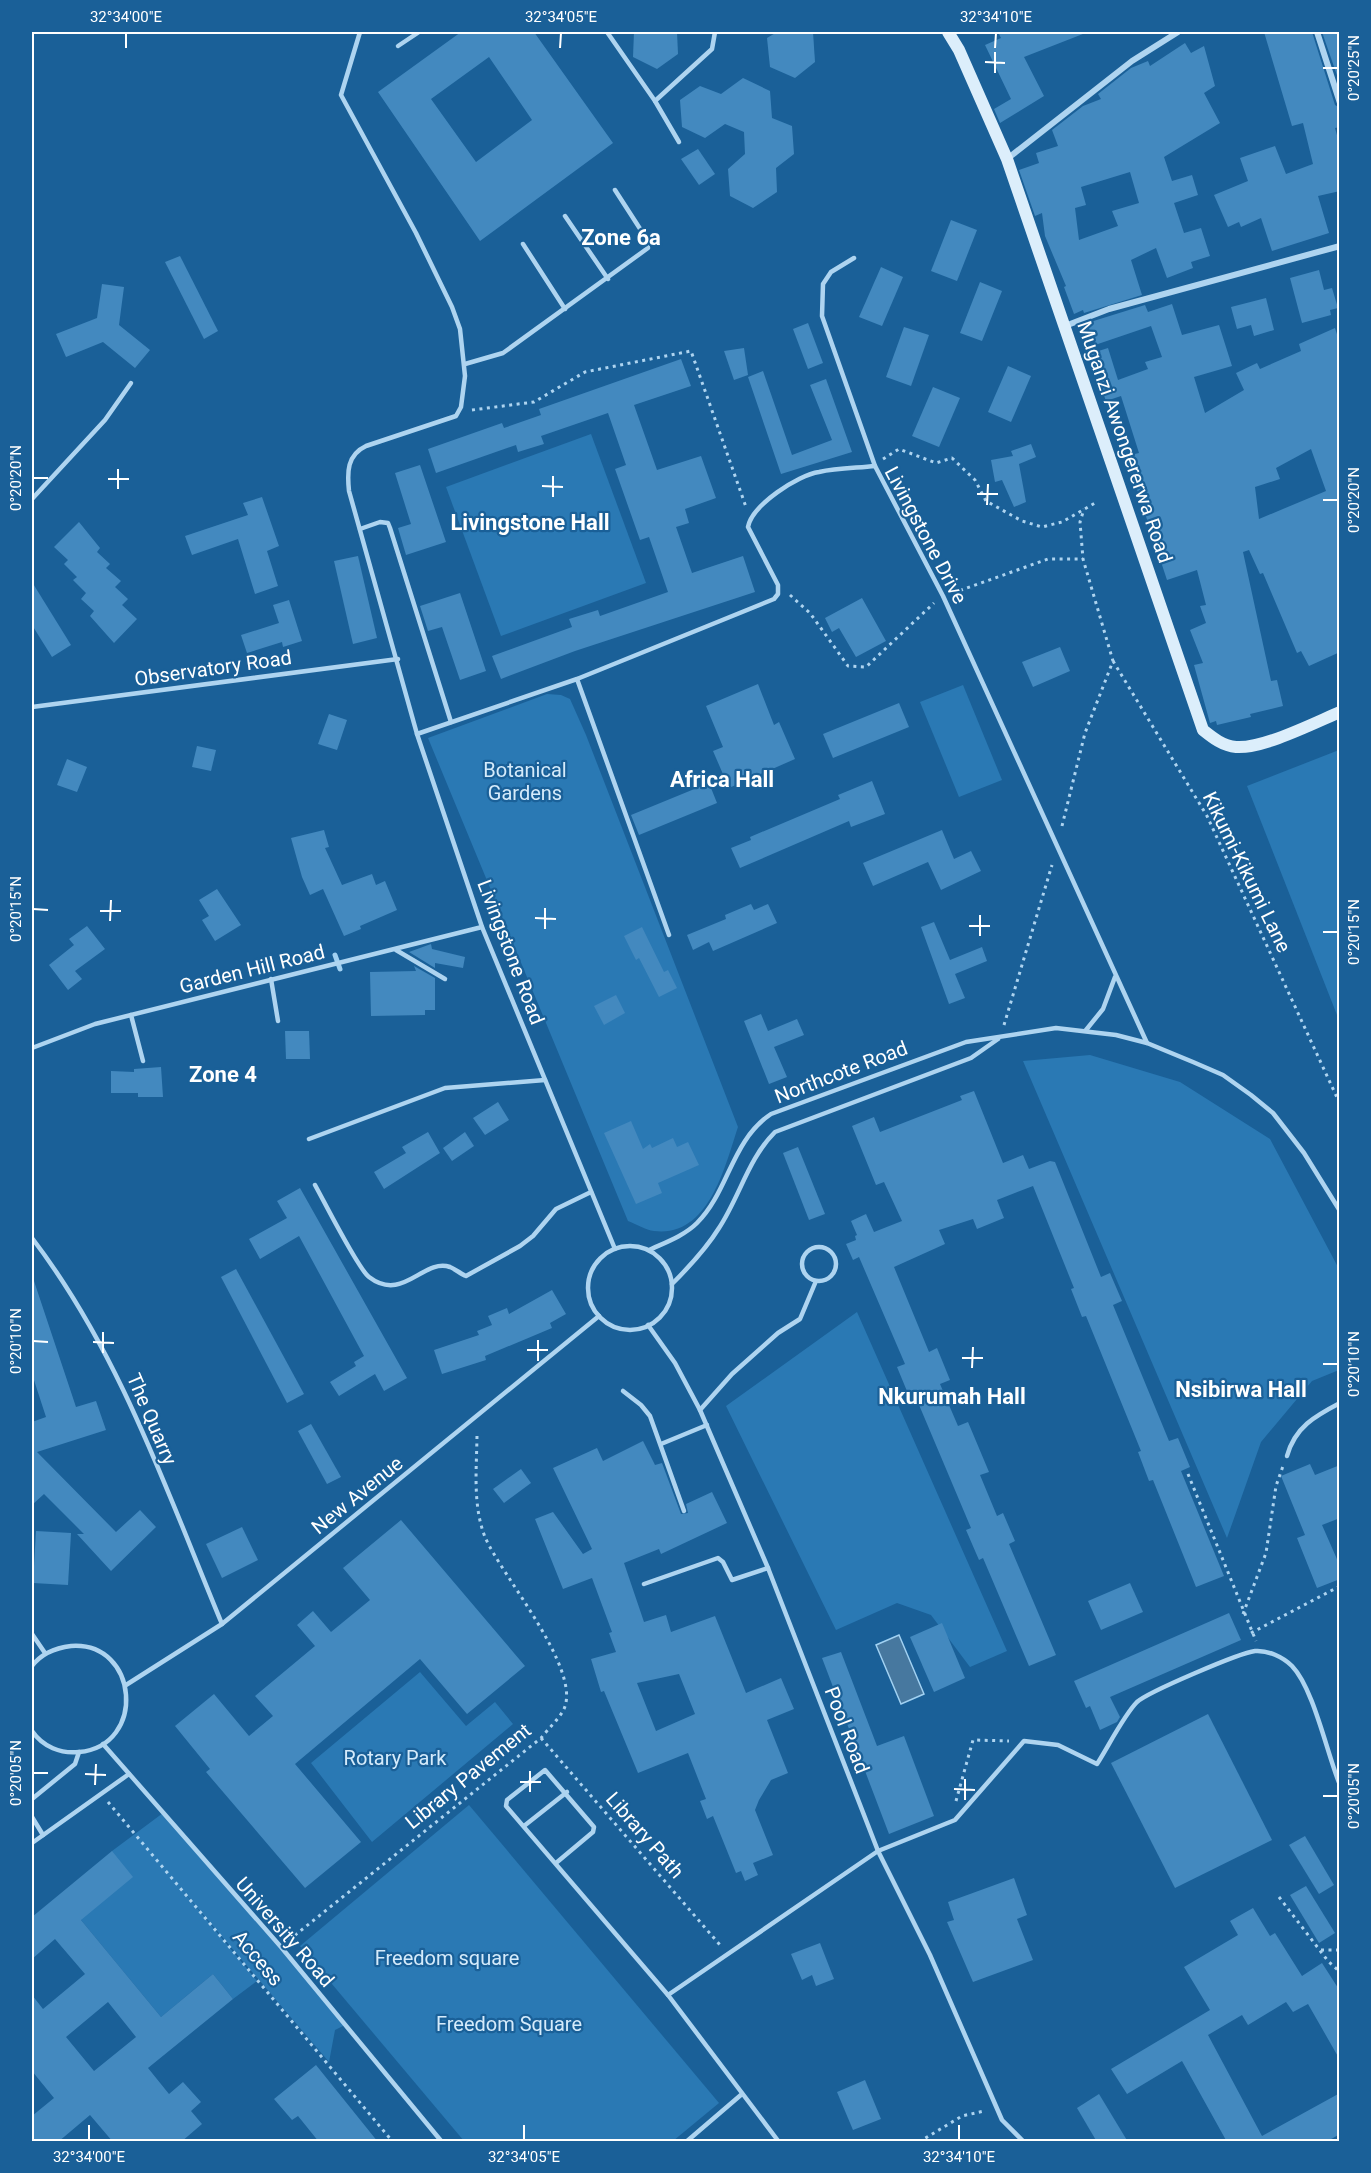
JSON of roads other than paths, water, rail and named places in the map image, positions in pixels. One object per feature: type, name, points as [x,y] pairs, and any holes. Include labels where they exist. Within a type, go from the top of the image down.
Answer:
[{"type":"street","name":"Muganzi Awongererwa Road","points":[[948,32],[959,50],[1007,159],[1203,730],[1216,741],[1238,748],[1286,735],[1340,712]]},
{"type":"street","points":[[1007,159],[1132,61],[1178,32]]},
{"type":"street","points":[[1317,32],[1340,103]]},
{"type":"street","points":[[1065,326],[1109,309],[1340,246]]},
{"type":"lane","points":[[360,32],[341,95],[445,290],[460,329],[465,364],[503,353],[648,248],[646,238],[615,190]]},
{"type":"lane","points":[[398,46],[420,32]]},
{"type":"lane","points":[[607,32],[656,101],[679,142]]},
{"type":"lane","points":[[656,101],[712,49],[715,32]]},
{"type":"lane","points":[[565,216],[608,279]]},
{"type":"lane","points":[[523,244],[566,309]]},
{"type":"lane","points":[[854,258],[831,273],[823,284],[822,316],[875,466]]},
{"type":"lane","name":"Livingstone Road","points":[[465,364],[464,386],[458,412],[447,420],[366,446],[355,453],[348,466],[348,481],[417,734],[482,927],[615,1249]]},
{"type":"lane","points":[[32,499],[105,420],[131,383]]},
{"type":"lane","name":"Livingstone Drive","points":[[577,679],[774,599],[778,594],[778,585],[753,540],[748,527],[750,519],[765,500],[816,472],[875,466],[943,596],[1147,1043]]},
{"type":"lane","points":[[360,529],[380,522],[388,524],[390,528],[451,722]]},
{"type":"lane","name":"Observatory Road","points":[[32,707],[398,659]]},
{"type":"lane","points":[[417,734],[577,679],[669,934]]},
{"type":"lane","name":"Garden Hill Road","points":[[32,1048],[74,1030],[482,927]]},
{"type":"lane","points":[[395,949],[445,979]]},
{"type":"lane","points":[[1086,1030],[1103,1009],[1115,976]]},
{"type":"lane","points":[[271,980],[278,1021]]},
{"type":"lane","points":[[131,1015],[143,1061]]},
{"type":"lane","name":"Northcote Road","points":[[649,1250],[696,1224],[710,1206],[746,1137],[758,1123],[771,1114],[966,1042],[1056,1028],[1086,1030],[1147,1043],[1223,1075],[1273,1113],[1304,1153],[1340,1211]]},
{"type":"lane","name":"Northcote Road","points":[[672,1284],[694,1261],[720,1227],[755,1156],[775,1132],[971,1058],[1000,1038]]},
{"type":"lane","points":[[309,1139],[445,1088],[545,1080]]},
{"type":"lane","points":[[315,1185],[367,1276],[383,1285],[398,1285],[415,1279],[435,1267],[449,1267],[466,1276],[520,1246],[533,1236],[556,1209],[591,1192]]},
{"type":"lane","name":"The Quarry","points":[[32,1238],[64,1282],[113,1366],[222,1624]]},
{"type":"lane","points":[[638,1246],[649,1250],[666,1266],[672,1284],[669,1304],[664,1312],[648,1325],[638,1329],[617,1328],[599,1316],[588,1292],[590,1274],[600,1259],[615,1249],[638,1246]]},
{"type":"lane","points":[[822,1246],[834,1255],[836,1270],[831,1277],[816,1281],[804,1272],[802,1257],[814,1247],[822,1246]]},
{"type":"lane","points":[[700,1410],[732,1374],[778,1333],[800,1319],[816,1281]]},
{"type":"lane","name":"New Avenue","points":[[126,1685],[222,1624],[599,1316]]},
{"type":"lane","name":"Pool Road","points":[[648,1325],[675,1363],[707,1425],[768,1568],[878,1851],[930,1955],[1002,2120],[1024,2142]]},
{"type":"lane","points":[[623,1391],[650,1416],[662,1444],[684,1511]]},
{"type":"lane","points":[[1287,1456],[1300,1429],[1314,1417],[1340,1404]]},
{"type":"lane","points":[[662,1444],[707,1425]]},
{"type":"lane","points":[[644,1584],[718,1558],[723,1562],[728,1576],[735,1581],[768,1568]]},
{"type":"lane","points":[[32,1634],[45,1653]]},
{"type":"lane","points":[[32,1666],[45,1653],[69,1647],[94,1649],[114,1664],[126,1685],[128,1702],[124,1718],[116,1733],[103,1744],[79,1752],[68,1753],[51,1748],[32,1731]]},
{"type":"lane","points":[[668,1995],[726,1952],[878,1851],[955,1821],[1024,1741],[1058,1745],[1097,1764],[1137,1701],[1235,1656],[1263,1652],[1286,1662],[1299,1676],[1316,1714],[1340,1785]]},
{"type":"lane","name":"University Road","points":[[103,1744],[281,1947],[442,2142]]},
{"type":"lane","points":[[32,1799],[75,1764],[79,1752]]},
{"type":"lane","points":[[555,1863],[594,1829],[567,1792],[549,1772],[542,1771],[506,1802],[506,1806],[668,1995],[779,2142]]},
{"type":"lane","points":[[32,1844],[129,1774]]},
{"type":"lane","points":[[524,1826],[567,1792]]},
{"type":"lane","points":[[32,1817],[43,1835]]},
{"type":"lane","points":[[686,2142],[742,2094]]},
{"type":"waterway","points":[[335,955],[340,969]]},
{"type":"district","name":"Zone 6a","points":[[621,237]]},
{"type":"district","name":"Livingstone Hall","points":[[530,522]]},
{"type":"district","name":"Africa Hall","points":[[722,779]]},
{"type":"district","name":"Zone 4","points":[[223,1074]]},
{"type":"district","name":"Nsibirwa Hall","points":[[1241,1389]]},
{"type":"district","name":"Nkurumah Hall","points":[[952,1396]]},
{"type":"park label","name":"Botanical Gardens","points":[[525,782]]},
{"type":"park label","name":"Rotary Park","points":[[395,1758]]},
{"type":"park label","name":"Freedom square","points":[[447,1958]]},
{"type":"park label","name":"Freedom Square","points":[[509,2024]]}]
